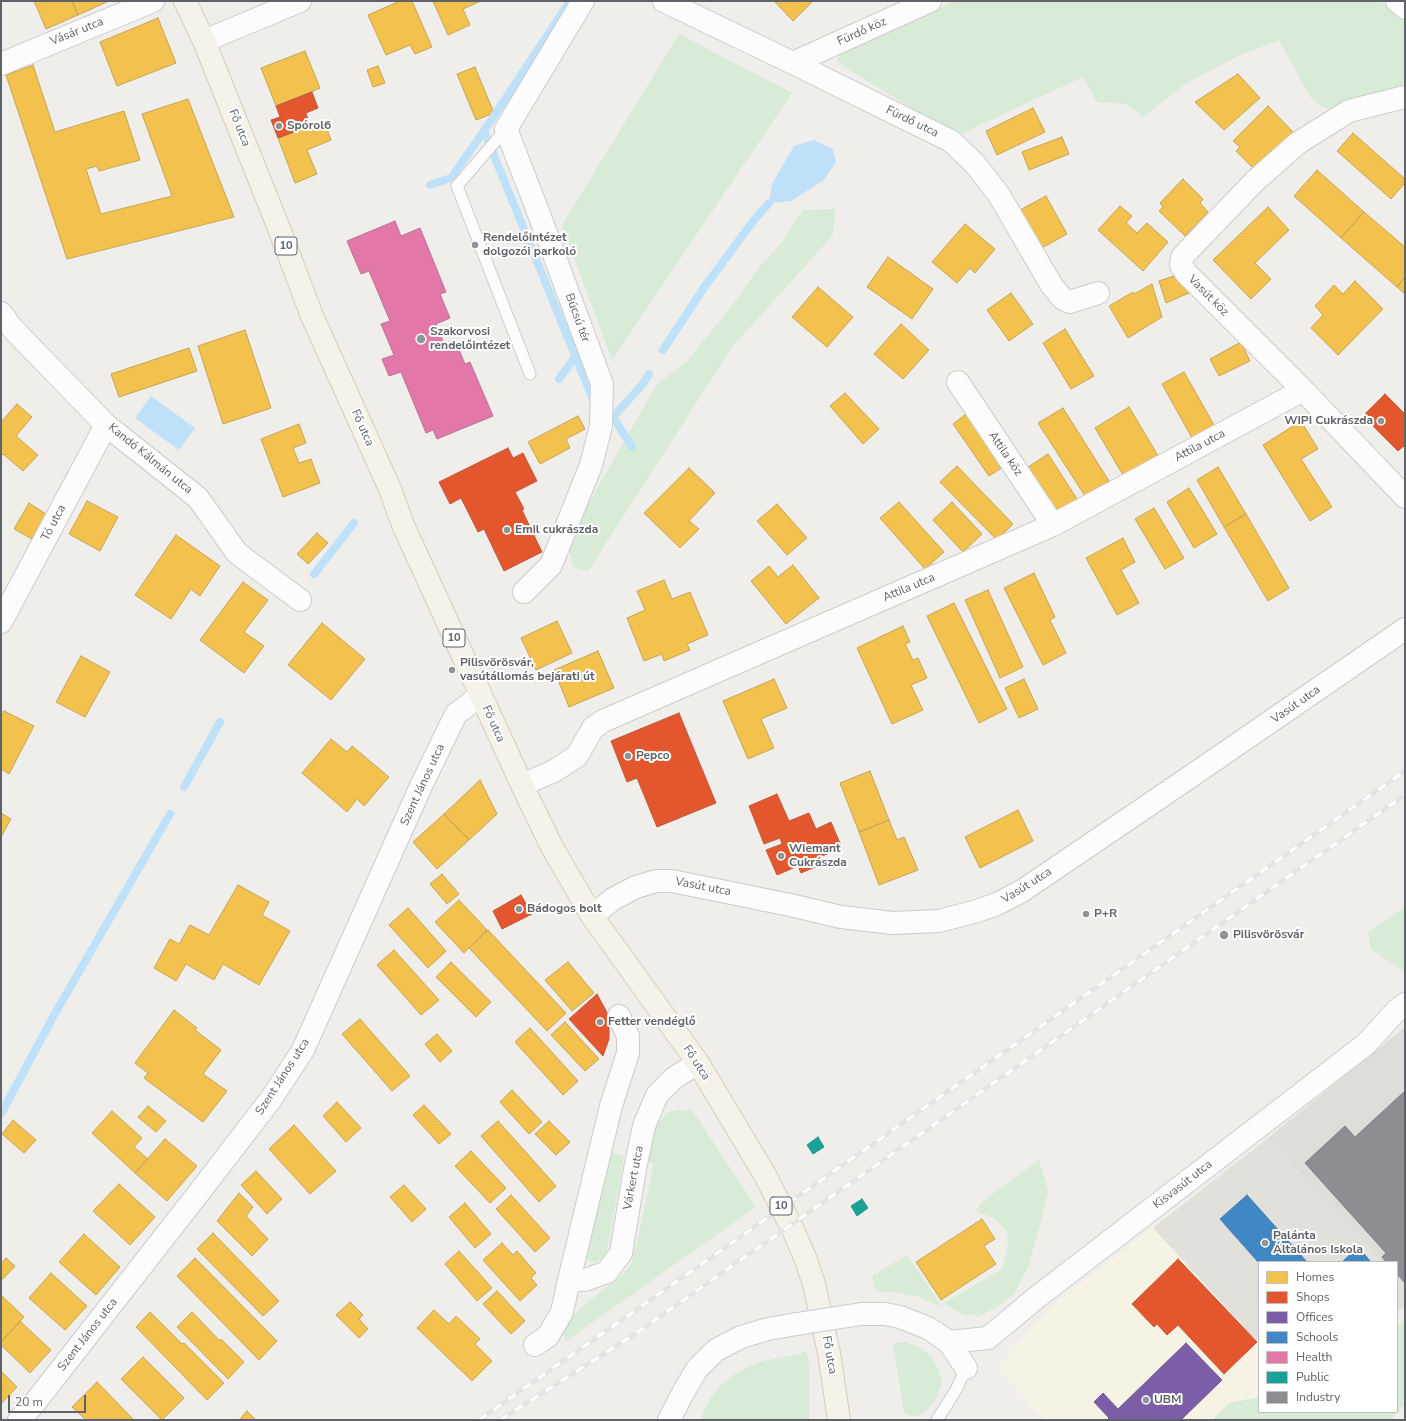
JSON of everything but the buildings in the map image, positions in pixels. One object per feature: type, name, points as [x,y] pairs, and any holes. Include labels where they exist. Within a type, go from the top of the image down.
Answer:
[{"type":"main road","name":"Fő utca","points":[[186,1],[204,41],[280,231],[312,316],[390,489],[403,525],[522,785],[552,846],[592,916],[698,1063],[765,1175],[793,1230],[806,1260],[814,1284],[822,1317],[839,1420]]},
{"type":"street","name":"Vásár utca","points":[[1,64],[153,1]]},
{"type":"street","points":[[204,41],[300,1]]},
{"type":"street","points":[[502,133],[583,1]]},
{"type":"street","name":"Fürdő utca","points":[[664,1],[793,63],[951,142],[975,164],[999,196],[1052,286],[1063,299],[1070,302],[1098,293]]},
{"type":"street","name":"Fürdő köz","points":[[793,63],[930,1]]},
{"type":"street","points":[[1397,1],[1405,8]]},
{"type":"street","name":"Vasút köz","points":[[1405,97],[1349,111],[1298,143],[1255,181],[1182,257],[1181,265],[1186,273],[1303,390],[1405,497]]},
{"type":"street","name":"Búcsú tér","points":[[502,133],[534,201],[602,384],[601,426],[591,465],[550,565],[524,592]]},
{"type":"street","name":"Kandó Kálmán utca","points":[[5,324],[106,425],[198,498],[237,554],[300,600]]},
{"type":"street","name":"Attila köz","points":[[958,382],[1053,526]]},
{"type":"street","name":"Attila utca","points":[[522,785],[554,771],[577,756],[593,728],[603,721],[1053,526],[1303,390]]},
{"type":"street","name":"Tó utca","points":[[1,622],[106,425]]},
{"type":"street","name":"Vasút utca","points":[[592,916],[613,899],[636,887],[656,881],[672,881],[790,904],[841,917],[893,923],[939,921],[978,911],[997,904],[1022,891],[1405,630]]},
{"type":"street","name":"Szent János utca","points":[[18,1420],[33,1405],[201,1190],[270,1099],[303,1050],[418,793],[456,714],[481,695]]},
{"type":"street","name":"Kisvasút utca","points":[[949,1342],[988,1338],[1036,1298],[1366,1044],[1397,1010],[1405,1004]]},
{"type":"street","points":[[535,1345],[548,1336],[562,1312],[611,1106],[628,1053],[628,1036],[620,1016]]},
{"type":"street","name":"Várkert utca","points":[[569,1280],[585,1280],[607,1272],[621,1253],[644,1126],[657,1095],[674,1078],[698,1063]]},
{"type":"street","points":[[669,1420],[697,1369],[716,1350],[741,1337],[768,1329],[861,1314],[885,1314],[900,1317],[928,1328],[949,1342],[966,1368]]},
{"type":"lane","points":[[502,133],[457,186],[530,374]]},
{"type":"lane","points":[[937,1420],[956,1390],[966,1368]]},
{"type":"shaded area","points":[[1405,1027],[1405,1288],[1398,1280],[1398,1261],[1380,1261],[1268,1138]]},
{"type":"shaded area","name":"Palánta Általános Iskola","points":[[1268,1138],[1380,1261],[1258,1261],[1258,1342],[1153,1228]]},
{"type":"shaded area","points":[[1153,1227],[1258,1342],[1258,1412],[1246,1420],[1045,1420],[997,1368],[1052,1306]]},
{"type":"shaded area","points":[[1398,1280],[1405,1288],[1405,1306],[1398,1311]]},
{"type":"green space","points":[[955,1],[1381,1],[1405,22],[1405,84],[1328,109],[1319,105],[1310,97],[1279,40],[1236,57],[1187,83],[1143,117],[1127,104],[1097,102],[1083,77],[956,136],[837,62],[839,53]]},
{"type":"green space","points":[[679,34],[792,93],[612,360],[562,225]]},
{"type":"green space","points":[[835,209],[833,235],[733,346],[588,571],[573,567],[567,541],[657,384],[686,362],[731,307],[759,267],[783,241],[803,210]]},
{"type":"green space","points":[[1405,907],[1405,968],[1403,971],[1371,949],[1368,932]]},
{"type":"green space","points":[[678,1110],[692,1110],[756,1207],[566,1341],[562,1333],[564,1327],[572,1317],[584,1305],[622,1275],[631,1264],[654,1163],[647,1162],[652,1137],[656,1126],[662,1118],[669,1112]]},
{"type":"green space","points":[[607,1151],[624,1156],[608,1247],[604,1256],[598,1261],[593,1262],[582,1256]]},
{"type":"green space","points":[[1039,1160],[1048,1192],[1028,1267],[1014,1294],[998,1306],[980,1316],[961,1314],[944,1303],[1002,1269],[1008,1245],[1007,1232],[994,1218],[976,1211],[983,1201]]},
{"type":"green space","points":[[907,1255],[942,1307],[919,1297],[894,1292],[879,1292],[875,1289],[872,1276]]},
{"type":"green space","points":[[1405,1320],[1405,1404],[1398,1412],[1398,1324]]},
{"type":"green space","points":[[906,1342],[917,1346],[930,1355],[939,1370],[942,1382],[936,1400],[924,1413],[916,1416],[910,1416],[904,1412],[893,1343]]},
{"type":"green space","points":[[806,1350],[809,1364],[809,1420],[700,1420],[710,1399],[719,1387],[733,1375],[758,1362],[800,1354]]},
{"type":"green space","points":[[1258,1397],[1258,1413],[1397,1413],[1391,1420],[1212,1420],[1229,1403]]},
{"type":"water","points":[[814,140],[833,149],[836,162],[824,180],[791,201],[769,203],[772,184],[794,146]]},
{"type":"water","points":[[151,396],[195,428],[179,450],[135,418]]},
{"type":"waterway","points":[[570,1],[484,131],[592,397]]},
{"type":"waterway","points":[[430,185],[451,178],[484,131]]},
{"type":"waterway","points":[[663,350],[703,289],[754,220],[769,203]]},
{"type":"waterway","points":[[559,379],[576,356]]},
{"type":"waterway","points":[[632,447],[613,417],[642,385],[649,374]]},
{"type":"waterway","points":[[314,574],[354,523]]},
{"type":"waterway","points":[[184,787],[220,722]]},
{"type":"waterway","points":[[1,1114],[53,1017],[170,814]]},
{"type":"railway","points":[[479,1420],[1405,771]]},
{"type":"railway","points":[[500,1420],[635,1334],[1405,795]]},
{"type":"place","name":"Spórol6","points":[[279,126]]},
{"type":"place","name":"Rendelőintézet dolgozói parkoló","points":[[475,245]]},
{"type":"place","name":"Szakorvosi rendelőintézet","points":[[421,339]]},
{"type":"place","name":"WIPI Cukrászda","points":[[1381,421]]},
{"type":"place","name":"Emil cukrászda","points":[[507,530]]},
{"type":"place","name":"Pilisvörösvár, vasútállomás bejárati út","points":[[452,670]]},
{"type":"place","name":"Pepco","points":[[628,756]]},
{"type":"place","name":"Wiemant Cukrászda","points":[[781,856]]},
{"type":"place","name":"Bádogos bolt","points":[[519,909]]},
{"type":"place","name":"P+R","points":[[1086,914]]},
{"type":"place","name":"Pilisvörösvár","points":[[1224,935]]},
{"type":"place","name":"Fetter vendéglő","points":[[600,1022]]},
{"type":"place","name":"Palánta Általános Iskola","points":[[1265,1243]]},
{"type":"place","name":"UBM","points":[[1146,1400]]}]
